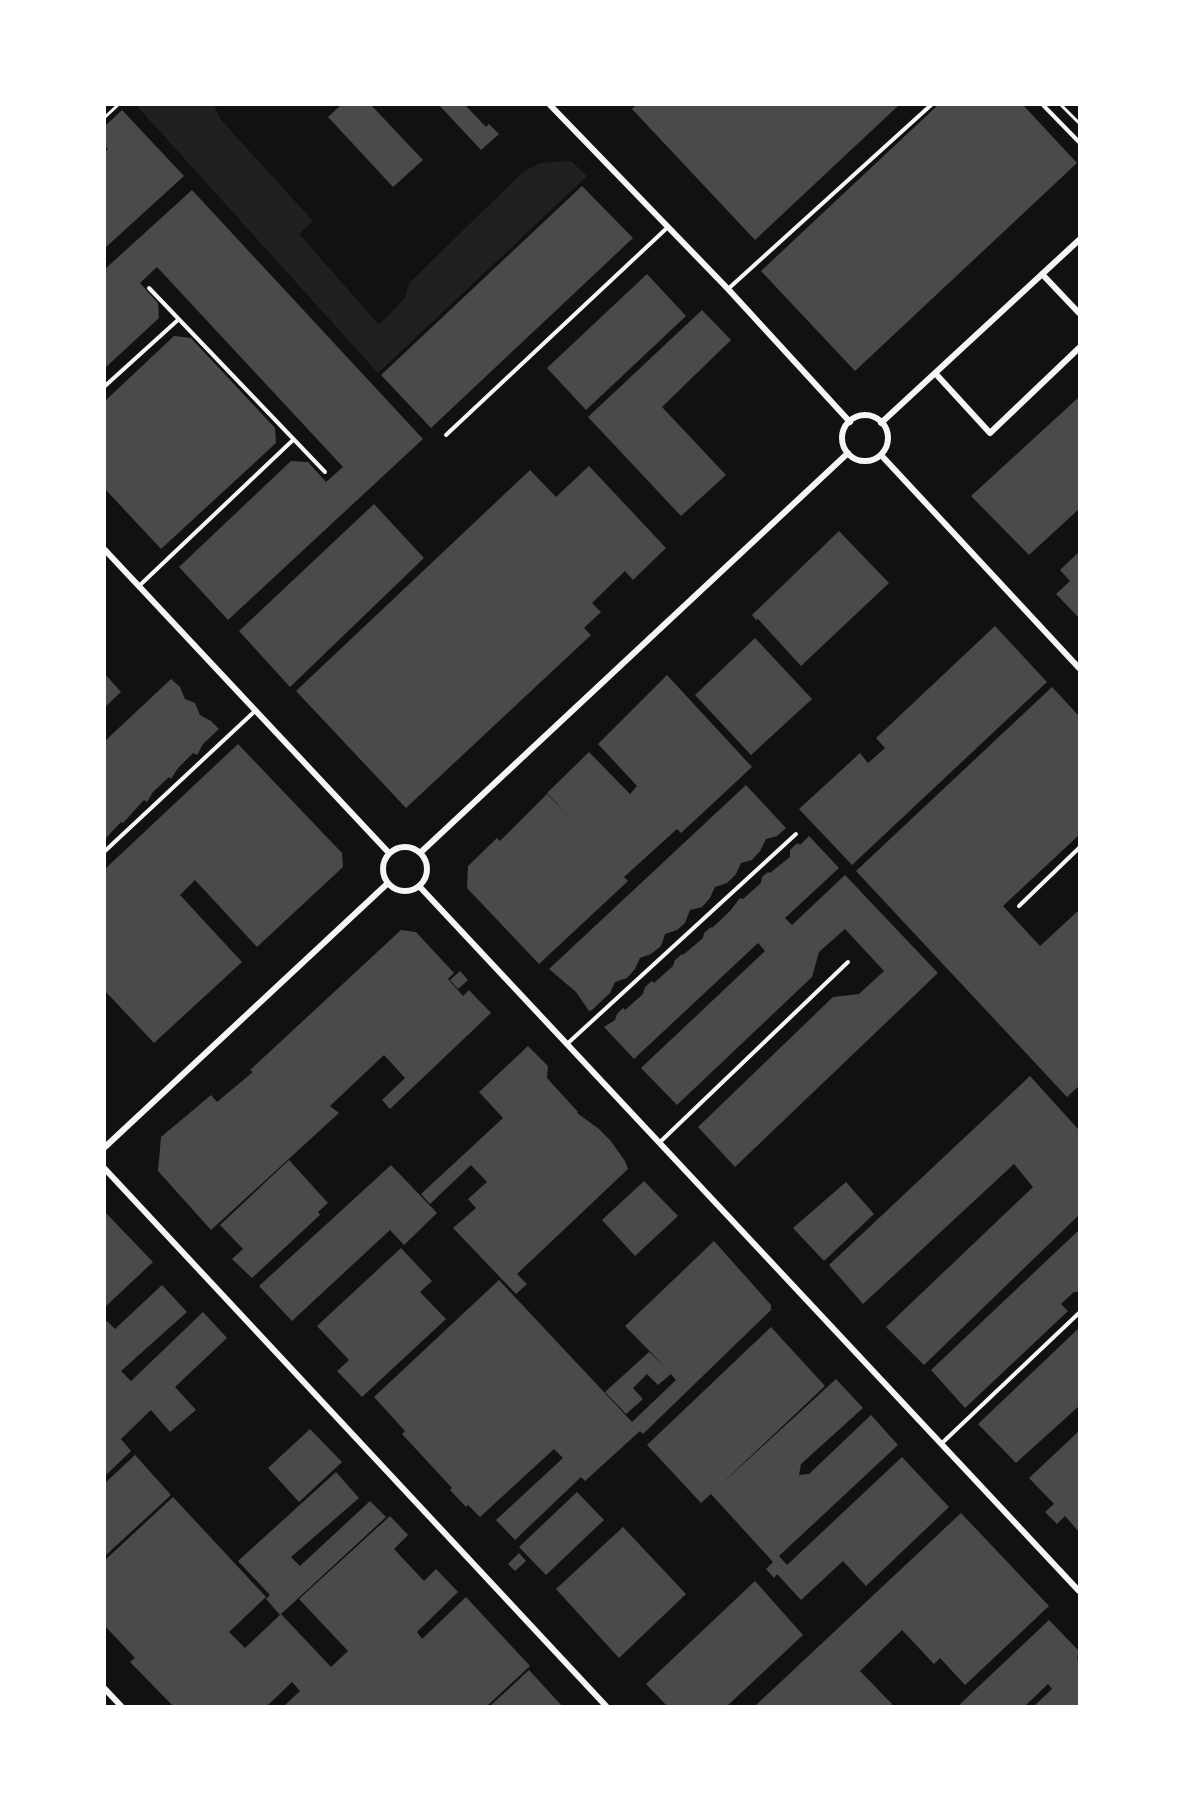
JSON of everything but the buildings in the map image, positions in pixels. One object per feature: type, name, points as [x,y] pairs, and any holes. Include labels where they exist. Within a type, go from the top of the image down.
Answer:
[{"type":"street","points":[[550,105],[728,290],[850,422]]},
{"type":"street","points":[[881,423],[1079,240]]},
{"type":"street","points":[[1042,274],[1079,314]]},
{"type":"street","points":[[935,373],[990,433],[1079,348]]},
{"type":"street","points":[[864,416],[875,418],[881,423],[888,434],[888,442],[881,455],[872,460],[862,461],[848,453],[843,444],[843,433],[850,422],[864,416]]},
{"type":"street","points":[[420,854],[848,453]]},
{"type":"street","points":[[881,455],[1079,668]]},
{"type":"street","points":[[105,550],[389,854]]},
{"type":"street","points":[[396,848],[412,848],[420,854],[426,864],[427,873],[419,886],[403,891],[394,889],[388,883],[382,870],[383,862],[396,848]]},
{"type":"street","points":[[105,1147],[388,883]]},
{"type":"street","points":[[419,886],[1079,1591]]},
{"type":"street","points":[[105,1169],[606,1706]]},
{"type":"street","points":[[105,1689],[121,1706]]},
{"type":"lane","points":[[728,290],[931,105]]},
{"type":"lane","points":[[1043,105],[1079,142]]},
{"type":"lane","points":[[446,435],[668,227]]},
{"type":"lane","points":[[149,288],[325,472]]},
{"type":"lane","points":[[105,386],[179,319]]},
{"type":"lane","points":[[139,586],[293,440]]},
{"type":"lane","points":[[105,851],[255,711]]},
{"type":"lane","points":[[566,1045],[795,834]]},
{"type":"lane","points":[[1020,906],[1079,848]]},
{"type":"lane","points":[[659,1143],[848,962]]},
{"type":"lane","points":[[941,1444],[1079,1313]]},
{"type":"path","points":[[105,117],[118,105]]},
{"type":"path","points":[[1061,105],[1079,123]]},
{"type":"shaded area","points":[[136,105],[214,105],[221,120],[313,221],[299,234],[379,325],[405,298],[409,283],[523,172],[540,163],[571,161],[587,176],[378,373]]}]
